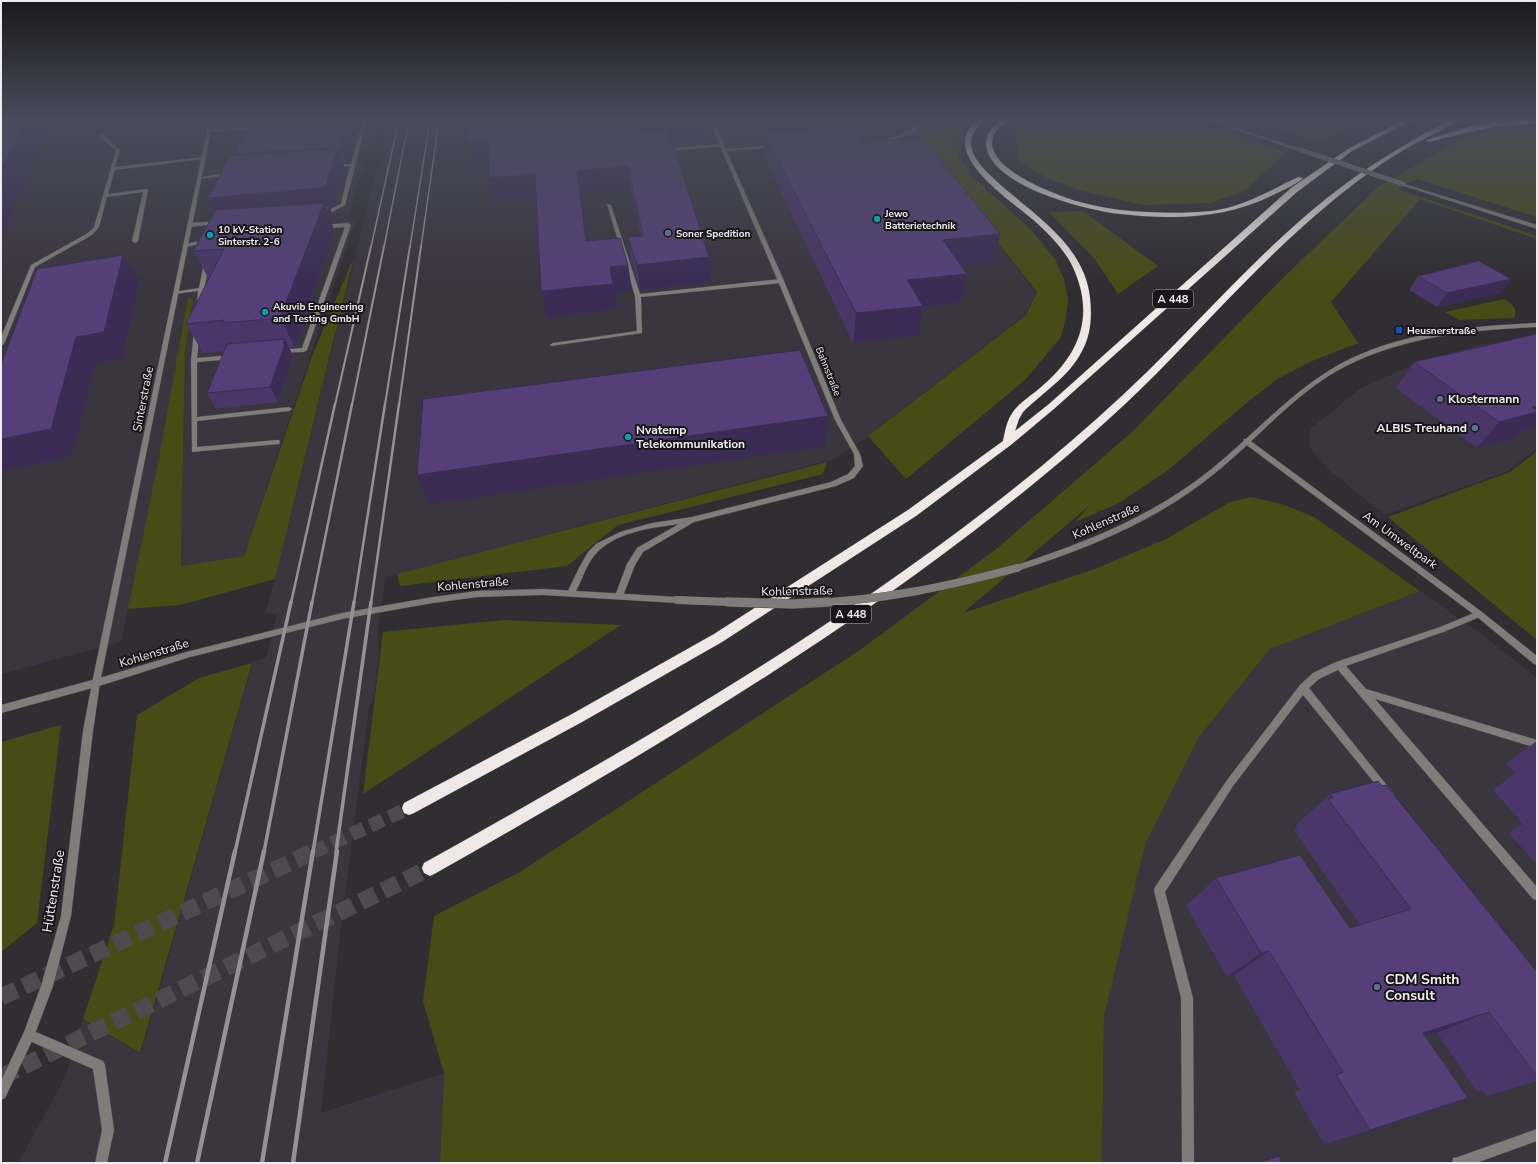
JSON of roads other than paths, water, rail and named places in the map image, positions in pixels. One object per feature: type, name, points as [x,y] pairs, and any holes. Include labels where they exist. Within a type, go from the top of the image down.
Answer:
[{"type":"highway","points":[[986,174],[1049,231],[1061,244],[1078,269],[1084,282],[1086,297],[1087,313],[1083,340],[1072,360],[1047,387],[1017,413],[1008,442]]},
{"type":"highway","points":[[1012,174],[1047,193],[1076,203],[1134,213],[1188,214],[1232,209],[1251,204],[1307,174]]},
{"type":"highway","name":"A 448","points":[[409,808],[577,718],[718,638],[912,513],[1008,442],[1052,406],[1157,314],[1236,240],[1294,190],[1316,174]]},
{"type":"highway","name":"A 448","points":[[430,868],[599,773],[756,678],[842,621],[935,555],[1014,495],[1089,431],[1151,373],[1236,286],[1312,212],[1361,174]]},
{"type":"street","points":[[1,344],[33,266],[90,234],[96,227],[111,174]]},
{"type":"street","name":"Sinterstraße","points":[[96,683],[200,174]]},
{"type":"street","points":[[199,178],[228,174]]},
{"type":"street","points":[[315,213],[330,211],[343,206],[351,174]]},
{"type":"street","name":"Bahnstraße","points":[[571,593],[591,555],[603,543],[637,530],[670,522],[692,520],[833,484],[851,476],[858,466],[858,454],[838,420],[735,174]]},
{"type":"street","points":[[1374,174],[1537,227]]},
{"type":"street","points":[[105,196],[146,190],[135,241]]},
{"type":"street","points":[[553,345],[640,332],[638,296],[609,205]]},
{"type":"street","points":[[190,225],[224,221]]},
{"type":"street","points":[[273,353],[304,350],[348,225],[316,227]]},
{"type":"street","points":[[186,244],[211,241],[210,248]]},
{"type":"street","points":[[199,313],[201,289],[208,255]]},
{"type":"street","points":[[638,296],[781,281]]},
{"type":"street","points":[[176,294],[201,289]]},
{"type":"street","points":[[198,321],[194,360],[194,450],[277,442]]},
{"type":"street","name":"Kohlenstraße","points":[[1,709],[96,683],[190,654],[342,616],[477,594],[543,592],[765,604],[840,601],[936,588],[974,580],[1050,558],[1121,529],[1169,504],[1211,473],[1317,381],[1364,355],[1414,339],[1481,329],[1537,325]]},
{"type":"street","points":[[194,360],[241,356]]},
{"type":"street","points":[[194,419],[289,409]]},
{"type":"street","name":"Am Umweltpark","points":[[1246,442],[1381,540],[1479,614],[1537,661]]},
{"type":"street","name":"Bahnstraße","points":[[619,596],[631,564],[640,550],[692,520]]},
{"type":"street","points":[[1188,1163],[1187,998],[1159,891],[1230,783],[1303,688],[1316,676],[1338,665],[1479,614]]},
{"type":"street","points":[[1338,665],[1363,692],[1537,895]]},
{"type":"street","name":"Hüttenstraße","points":[[1,1094],[29,1035],[47,986],[66,916],[88,731],[96,683]]},
{"type":"street","points":[[1303,688],[1392,798]]},
{"type":"street","points":[[1363,692],[1537,744]]},
{"type":"street","points":[[29,1035],[99,1065],[108,1130],[101,1163]]},
{"type":"street","points":[[1458,1163],[1537,1135]]},
{"type":"tunnel","points":[[313,852],[409,808]]},
{"type":"tunnel","points":[[1,997],[315,851]]},
{"type":"tunnel","points":[[1,1077],[430,868]]},
{"type":"railway","points":[[371,247],[387,174]]},
{"type":"railway","points":[[384,247],[398,174]]},
{"type":"railway","points":[[410,247],[421,174]]},
{"type":"railway","points":[[421,247],[431,174]]},
{"type":"railway","points":[[335,405],[371,246]]},
{"type":"railway","points":[[352,405],[384,246]]},
{"type":"railway","points":[[385,405],[410,246]]},
{"type":"railway","points":[[399,405],[421,246]]},
{"type":"railway","points":[[291,603],[335,404]]},
{"type":"railway","points":[[312,603],[352,404]]},
{"type":"railway","points":[[354,603],[385,404]]},
{"type":"railway","points":[[371,603],[399,404]]},
{"type":"railway","points":[[235,852],[291,602]]},
{"type":"railway","points":[[264,852],[312,602]]},
{"type":"railway","points":[[313,852],[354,602]]},
{"type":"railway","points":[[336,852],[371,602]]},
{"type":"railway","points":[[165,1163],[235,851]]},
{"type":"railway","points":[[197,1163],[264,851]]},
{"type":"railway","points":[[262,1163],[313,851]]},
{"type":"railway","points":[[293,1163],[337,851]]},
{"type":"place","name":"Jewo Batterietechnik","points":[[877,219]]},
{"type":"place","name":"Soner Spedition","points":[[668,233]]},
{"type":"place","name":"10 kV-Station Sinterstr. 2-6","points":[[210,235]]},
{"type":"place","name":"Akuvib Engineering and Testing GmbH","points":[[265,312]]},
{"type":"place","name":"Heusnerstraße","points":[[1399,330]]},
{"type":"place","name":"Klostermann","points":[[1440,399]]},
{"type":"place","name":"ALBIS Treuhand","points":[[1475,428]]},
{"type":"place","name":"Nvatemp Telekommunikation","points":[[628,437]]},
{"type":"place","name":"CDM Smith Consult","points":[[1377,987]]}]
